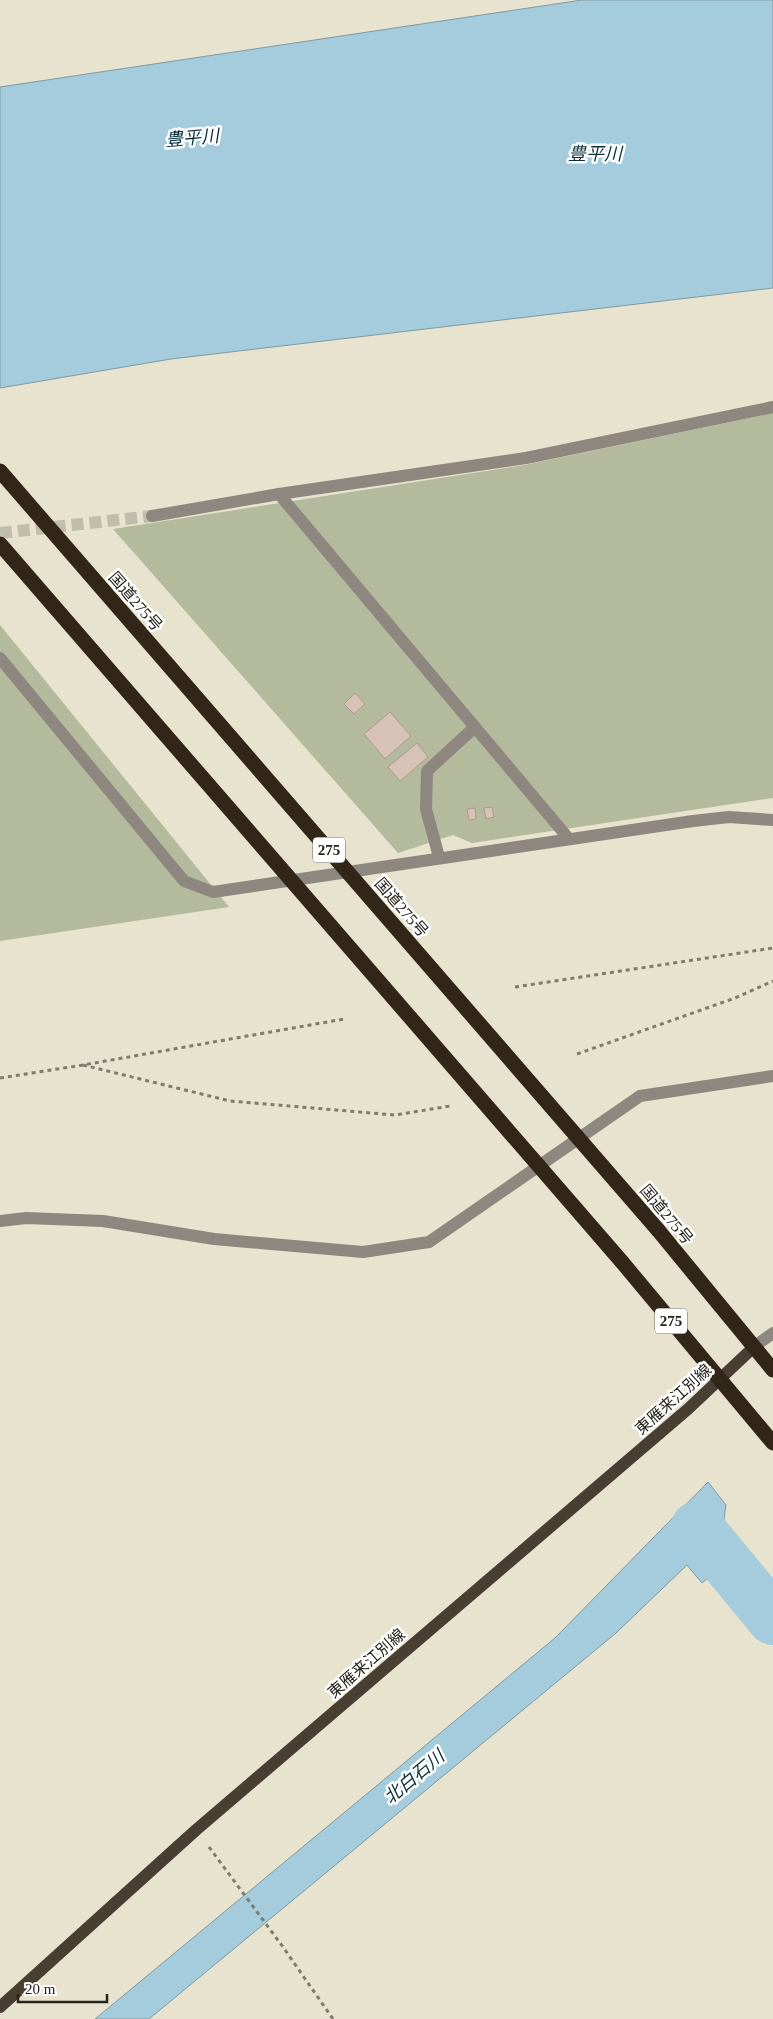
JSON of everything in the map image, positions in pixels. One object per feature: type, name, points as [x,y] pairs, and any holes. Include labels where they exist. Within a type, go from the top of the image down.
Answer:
[{"type":"highway","name":"国道275号","points":[[0,470],[658,1230],[773,1370]]},
{"type":"highway","name":"275","points":[[0,544],[622,1262],[773,1443]]},
{"type":"main road","name":"東雁来江別線","points":[[0,2007],[196,1830],[688,1409],[755,1346]]},
{"type":"street","points":[[152,516],[279,494],[526,458],[773,406]]},
{"type":"street","points":[[279,494],[569,839]]},
{"type":"street","points":[[0,658],[184,881],[213,892],[439,857],[729,817],[773,820]]},
{"type":"street","points":[[439,857],[426,809],[427,771],[475,727]]},
{"type":"street","points":[[0,1222],[26,1218],[103,1221],[214,1239],[363,1252],[429,1242],[640,1096],[773,1076]]},
{"type":"street","points":[[755,1346],[773,1333]]},
{"type":"path","points":[[515,987],[773,948]]},
{"type":"path","points":[[577,1054],[735,998],[773,980]]},
{"type":"path","points":[[0,1078],[344,1019]]},
{"type":"path","points":[[82,1065],[230,1101],[395,1116],[450,1106]]},
{"type":"path","points":[[223,1866],[333,2019]]},
{"type":"green space","points":[[773,413],[773,798],[472,843],[453,835],[398,853],[113,529],[524,465]]},
{"type":"green space","points":[[0,625],[229,907],[0,941]]},
{"type":"water","name":"豊平川","points":[[582,0],[773,0],[773,288],[171,359],[0,388],[0,87]]},
{"type":"water","name":"北白石川","points":[[708,1482],[726,1505],[725,1531],[735,1556],[702,1583],[687,1565],[616,1633],[149,2019],[95,2019],[555,1638]]},
{"type":"building","points":[[355,693],[365,704],[354,714],[344,704]]},
{"type":"building","points":[[390,712],[411,736],[385,759],[364,734]]},
{"type":"building","points":[[417,743],[428,757],[400,781],[388,767]]},
{"type":"building","points":[[492,807],[494,817],[486,819],[484,808]]},
{"type":"building","points":[[475,808],[476,819],[469,820],[467,809]]},
{"type":"waterway","points":[[697,1527],[773,1619]]},
{"type":"tunnel","points":[[0,533],[152,516]]}]
